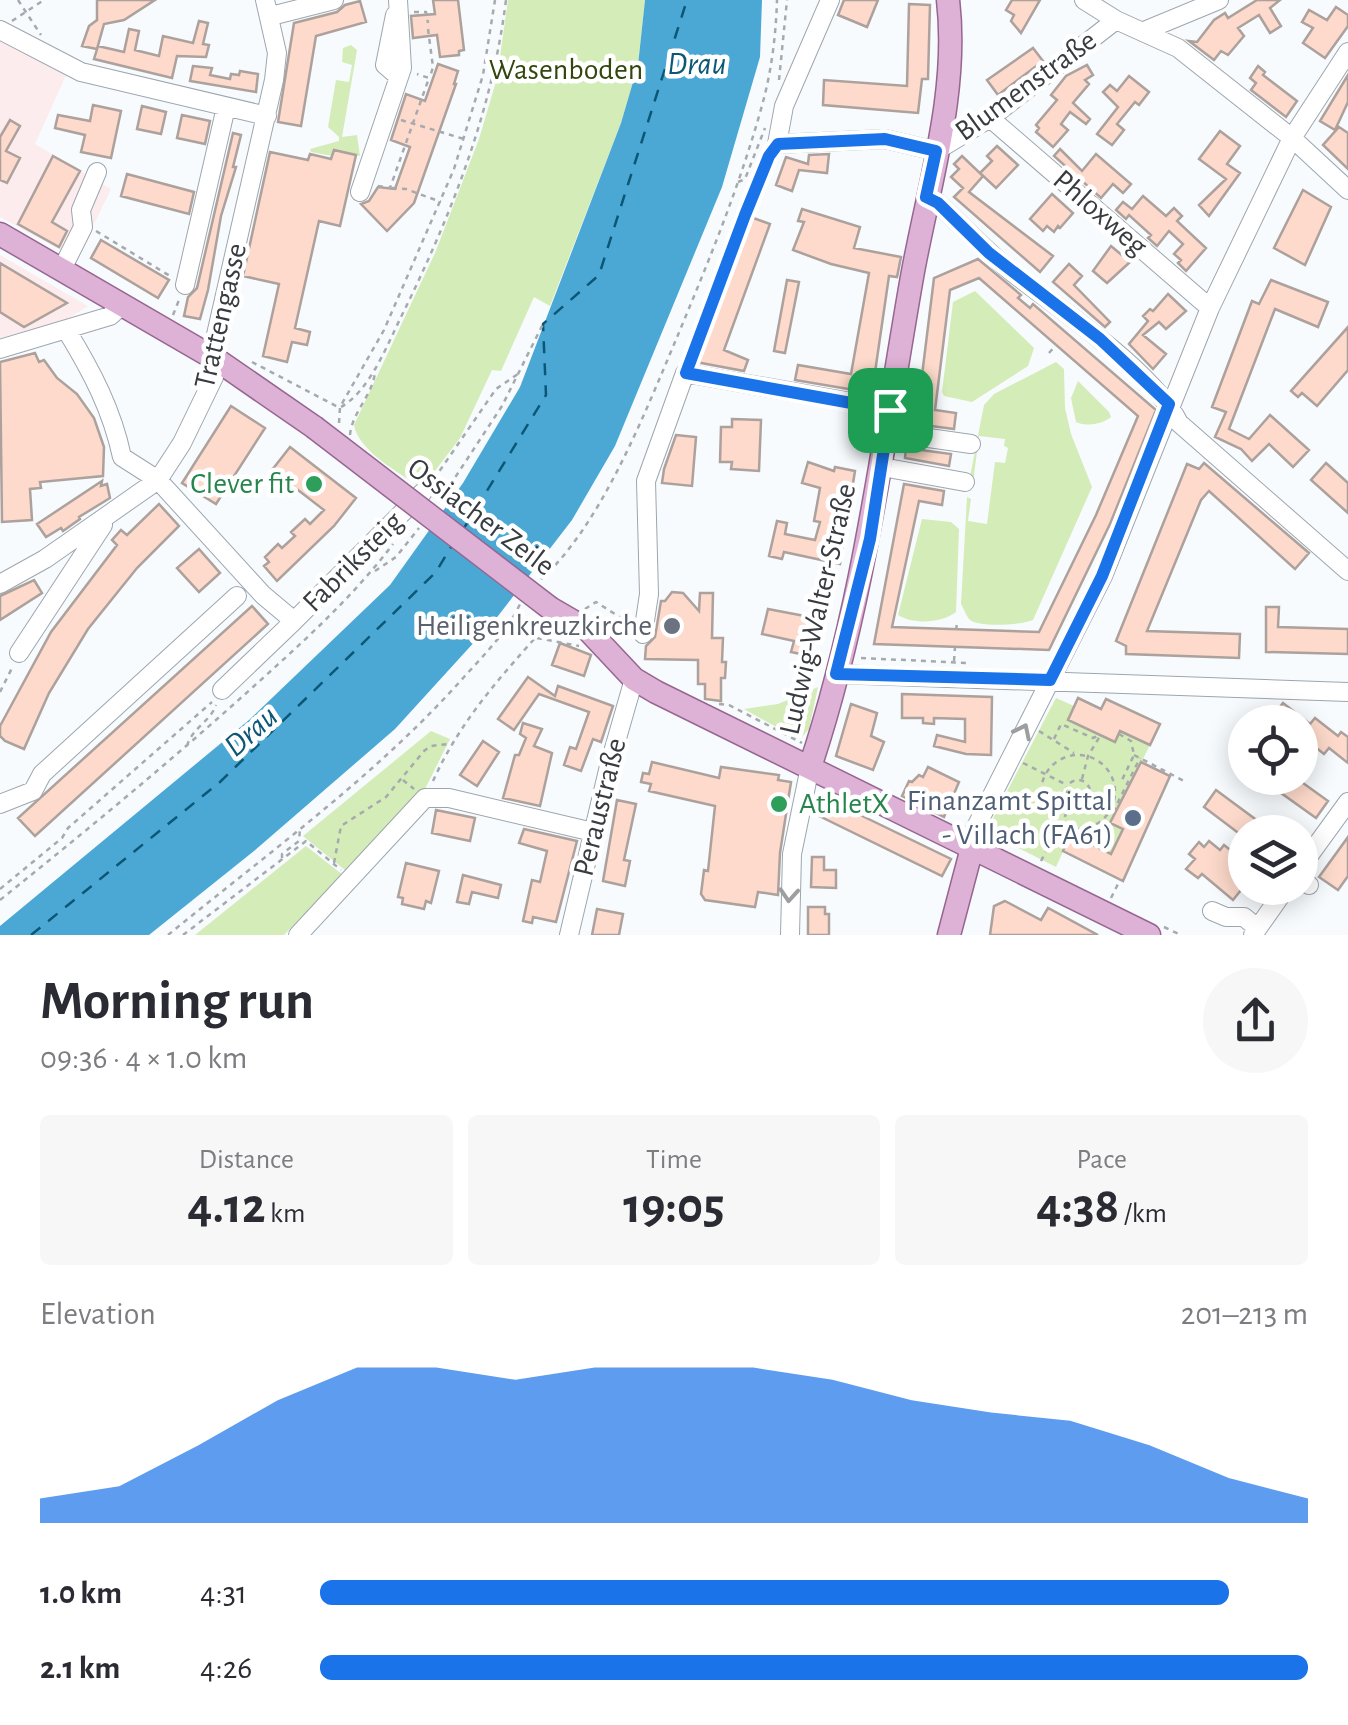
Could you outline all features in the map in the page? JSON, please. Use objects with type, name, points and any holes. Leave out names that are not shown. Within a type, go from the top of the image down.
[{"type":"main road","name":"Ludwig-Walter-Straße","points":[[810,767],[870,539],[950,57],[948,0]]},
{"type":"main road","name":"Ossiacher Zeile","points":[[0,234],[217,360],[314,427],[550,615],[588,630],[634,679],[1149,935]]},
{"type":"main road","points":[[948,935],[972,848]]},
{"type":"street","name":"Trattengasse","points":[[0,584],[158,480],[182,443],[214,377],[215,338],[267,116],[276,52],[271,5],[334,0]]},
{"type":"street","points":[[830,0],[777,108],[778,144],[885,139],[936,151]]},
{"type":"street","points":[[1084,0],[1116,20],[1178,48],[1292,138],[1348,190]]},
{"type":"street","points":[[1144,31],[1219,0]]},
{"type":"street","points":[[362,188],[400,72],[399,4]]},
{"type":"street","points":[[1178,48],[1185,16]]},
{"type":"street","name":"Blumenstraße","points":[[936,151],[990,118],[1116,20]]},
{"type":"street","points":[[4,28],[51,59],[81,72],[267,116]]},
{"type":"street","points":[[972,848],[975,829],[1102,576],[1210,308],[1292,138],[1348,52]]},
{"type":"street","points":[[185,285],[226,107]]},
{"type":"street","name":"Phloxweg","points":[[990,118],[1210,308]]},
{"type":"street","points":[[62,270],[83,226],[82,210],[97,172]]},
{"type":"street","points":[[926,197],[938,203],[1000,262],[1100,339],[1169,404],[1178,423],[1348,571]]},
{"type":"street","points":[[0,349],[110,316],[120,306]]},
{"type":"street","name":"Fabriksteig","points":[[66,331],[96,380],[114,420],[122,458],[158,480],[263,595],[294,621],[430,497]]},
{"type":"street","points":[[643,634],[649,594],[646,480],[686,373],[971,444]]},
{"type":"street","points":[[882,467],[964,482]]},
{"type":"street","points":[[19,653],[108,516]]},
{"type":"street","points":[[0,804],[34,790],[42,774],[237,596]]},
{"type":"street","points":[[222,690],[294,621]]},
{"type":"street","points":[[836,674],[1348,692]]},
{"type":"street","name":"Peraustraße","points":[[569,935],[634,679]]},
{"type":"street","name":"Ludwig-Walter-Straße","points":[[790,935],[792,854],[810,767]]},
{"type":"street","points":[[298,935],[425,798],[448,798],[593,832]]},
{"type":"street","points":[[1318,852],[1348,802]]},
{"type":"street","points":[[1212,912],[1226,918],[1244,917],[1251,929],[1274,905]]},
{"type":"path","points":[[18,0],[48,46],[51,59]]},
{"type":"path","points":[[4,28],[44,0]]},
{"type":"path","points":[[350,436],[343,430],[340,407],[384,330],[464,139],[483,75],[494,0]]},
{"type":"path","points":[[248,360],[331,406],[340,407],[345,406],[375,368],[451,208],[488,98],[502,39],[506,0]]},
{"type":"path","points":[[540,580],[576,538],[632,438],[696,293],[764,98],[777,0]]},
{"type":"path","points":[[736,182],[745,179],[777,108],[787,0]]},
{"type":"path","points":[[390,188],[433,67],[426,12],[399,4]]},
{"type":"path","points":[[400,72],[430,78]]},
{"type":"path","points":[[413,124],[464,139]]},
{"type":"path","points":[[686,373],[745,215],[769,156],[778,144]]},
{"type":"path","points":[[362,188],[406,189],[440,202]]},
{"type":"path","points":[[83,226],[185,285],[172,317]]},
{"type":"path","points":[[430,497],[469,460],[543,324]]},
{"type":"path","points":[[1050,353],[1056,345]]},
{"type":"path","points":[[430,497],[496,389],[518,374]]},
{"type":"path","points":[[0,900],[187,748],[370,574],[396,557],[424,522]]},
{"type":"path","points":[[168,935],[301,828],[442,702],[513,618],[526,593]]},
{"type":"path","points":[[581,614],[596,602],[643,634]]},
{"type":"path","points":[[425,798],[449,744],[479,701],[536,638],[550,615]]},
{"type":"path","points":[[536,638],[580,646],[584,643]]},
{"type":"path","points":[[954,662],[955,647]]},
{"type":"path","points":[[0,692],[19,653]]},
{"type":"path","points":[[855,658],[972,663]]},
{"type":"path","points":[[187,748],[190,736],[214,712],[222,690]]},
{"type":"path","points":[[0,889],[206,709],[222,690]]},
{"type":"path","points":[[1054,739],[1061,724],[1093,738],[1100,735],[1081,780]]},
{"type":"path","points":[[1037,730],[1076,755]]},
{"type":"path","points":[[1119,734],[1131,741],[1134,755],[1121,782]]},
{"type":"path","points":[[333,864],[342,826],[386,797],[430,746],[449,744]]},
{"type":"path","points":[[1113,812],[1113,782],[1100,762],[1076,755],[1054,763],[1046,773],[1041,796],[1044,808],[1060,825],[1085,828],[1113,812],[1140,758]]},
{"type":"path","points":[[1134,755],[1186,782]]},
{"type":"path","points":[[1021,763],[1067,786]]},
{"type":"path","points":[[1073,780],[1081,780],[1090,788],[1088,800],[1072,803],[1067,798],[1067,786],[1073,780]]},
{"type":"path","points":[[1113,782],[1127,785]]},
{"type":"path","points":[[1088,800],[1113,812]]},
{"type":"path","points":[[1040,862],[1072,803]]},
{"type":"path","points":[[282,859],[282,854],[299,841],[301,828]]},
{"type":"path","points":[[184,935],[306,841],[347,874]]},
{"type":"path","points":[[1110,899],[1120,880]]},
{"type":"shaded area","points":[[0,35],[67,73],[35,144],[111,189],[77,259],[0,217]]},
{"type":"shaded area","points":[[0,255],[88,306],[66,320],[0,338]]},
{"type":"green space","name":"Wasenboden","points":[[508,0],[645,0],[638,65],[621,123],[550,306],[534,297],[501,371],[492,370],[460,438],[422,488],[372,453],[354,425],[435,253],[479,139],[497,78]]},
{"type":"green space","points":[[351,45],[357,50],[342,137],[357,135],[360,156],[334,150],[332,156],[311,152],[310,149],[339,141],[328,127],[336,80],[349,82],[352,65],[342,62],[343,48]]},
{"type":"green space","points":[[975,291],[1034,348],[1028,366],[972,402],[944,396],[942,392],[953,302]]},
{"type":"green space","points":[[1056,362],[1064,369],[1065,408],[1071,434],[1092,487],[1033,620],[1000,625],[974,622],[961,604],[967,497],[971,499],[968,521],[987,524],[995,462],[1005,463],[1008,448],[1004,446],[1005,439],[979,436],[973,483],[969,482],[984,405],[994,394]]},
{"type":"green space","points":[[1078,381],[1111,417],[1094,424],[1076,422],[1071,398]]},
{"type":"green space","points":[[922,519],[951,522],[959,529],[956,612],[943,619],[912,620],[898,615]]},
{"type":"green space","points":[[818,687],[809,729],[802,737],[796,738],[744,709],[778,704]]},
{"type":"green space","points":[[1056,698],[1074,706],[1068,720],[1115,742],[1120,731],[1150,745],[1111,822],[1123,829],[1111,854],[1071,834],[1056,867],[997,837],[991,822]]},
{"type":"green space","points":[[431,731],[450,739],[422,795],[351,875],[303,836]]},
{"type":"green space","points":[[306,846],[343,875],[284,935],[195,935]]},
{"type":"water","name":"Drau","points":[[645,0],[762,0],[760,57],[722,187],[615,446],[572,520],[498,616],[395,729],[254,851],[149,935],[0,935],[0,926],[249,720],[390,585],[463,483],[520,387],[621,123],[638,65]]},
{"type":"building","points":[[97,0],[155,0],[124,20],[104,24],[97,49],[82,46],[89,26],[97,20]]},
{"type":"building","points":[[433,0],[458,0],[464,50],[459,55],[440,57],[437,35],[413,38],[411,16],[435,14]]},
{"type":"building","points":[[844,0],[878,0],[867,27],[838,15]]},
{"type":"building","points":[[1012,0],[1040,0],[1021,33],[1011,21],[1014,15],[1006,10]]},
{"type":"building","points":[[1257,0],[1280,0],[1270,8],[1281,26],[1270,33],[1259,15],[1238,28],[1244,36],[1228,55],[1221,51],[1214,60],[1189,41],[1197,42],[1214,20],[1225,13],[1228,18]]},
{"type":"building","points":[[360,1],[366,22],[316,36],[301,126],[278,122],[294,23],[337,12]]},
{"type":"building","points":[[909,4],[930,5],[928,79],[922,79],[918,113],[823,105],[824,80],[907,86]]},
{"type":"building","points":[[1336,7],[1348,15],[1348,26],[1325,58],[1303,43],[1313,28],[1302,22],[1309,10],[1327,20]]},
{"type":"building","points":[[199,21],[208,23],[203,44],[209,45],[206,57],[177,56],[172,78],[94,59],[98,46],[124,52],[129,29],[139,31],[135,50],[159,56],[163,36],[193,43]]},
{"type":"building","points":[[1033,48],[1043,61],[998,95],[987,80]]},
{"type":"building","points":[[438,64],[458,71],[456,84],[414,203],[387,231],[361,204],[369,201],[378,187],[395,189],[410,147],[391,140],[406,94],[425,101]]},
{"type":"building","points":[[1087,65],[1093,75],[1085,80],[1089,84],[1073,103],[1090,119],[1086,124],[1070,112],[1061,124],[1068,130],[1053,147],[1036,132],[1036,125],[1057,100],[1051,95],[1066,76]]},
{"type":"building","points":[[193,66],[212,68],[210,75],[230,79],[231,74],[239,75],[240,71],[258,74],[256,92],[190,81]]},
{"type":"building","points":[[1258,66],[1265,72],[1263,75],[1297,101],[1286,117],[1251,90],[1256,83],[1250,78]]},
{"type":"building","points":[[1348,75],[1348,102],[1335,130],[1320,121]]},
{"type":"building","points":[[1129,76],[1149,92],[1117,124],[1124,130],[1112,145],[1097,134],[1118,107],[1103,92],[1110,85],[1117,91]]},
{"type":"building","points":[[93,105],[121,111],[111,158],[81,152],[85,135],[55,128],[58,115],[90,121]]},
{"type":"building","points":[[142,106],[166,112],[161,134],[137,129]]},
{"type":"building","points":[[182,115],[210,121],[205,144],[177,138]]},
{"type":"building","points":[[10,120],[20,126],[6,151],[20,158],[7,183],[0,180],[0,137]]},
{"type":"building","points":[[1339,127],[1348,133],[1348,169],[1323,145]]},
{"type":"building","points":[[1220,131],[1240,146],[1227,164],[1240,173],[1209,216],[1199,205],[1226,179],[1199,159]]},
{"type":"building","points":[[233,133],[241,135],[236,167],[221,216],[208,290],[200,319],[184,316],[188,297],[197,288]]},
{"type":"building","points":[[997,146],[1018,165],[996,188],[980,173],[992,161],[987,156]]},
{"type":"building","points":[[1060,149],[1082,171],[1096,154],[1131,184],[1123,193],[1113,184],[1101,198],[1054,156]]},
{"type":"building","points":[[334,150],[356,155],[340,226],[319,221],[295,328],[310,332],[307,345],[292,342],[287,362],[263,356],[279,284],[243,276],[270,152],[308,160],[310,154],[331,159]]},
{"type":"building","points":[[829,154],[827,173],[799,170],[792,191],[776,185],[786,157],[808,164],[809,155]]},
{"type":"building","points":[[53,156],[80,171],[52,222],[67,231],[59,247],[18,224]]},
{"type":"building","points":[[962,156],[983,176],[969,192],[1053,256],[1040,272],[954,197],[963,188],[951,177],[959,169],[954,164]]},
{"type":"building","points":[[127,174],[194,192],[189,214],[121,196]]},
{"type":"building","points":[[1303,190],[1331,207],[1305,265],[1274,248]]},
{"type":"building","points":[[1052,194],[1073,213],[1054,232],[1047,226],[1043,231],[1030,219]]},
{"type":"building","points":[[1143,196],[1166,216],[1174,208],[1182,216],[1177,221],[1206,248],[1186,271],[1174,254],[1183,244],[1169,231],[1157,246],[1129,215],[1126,219],[1116,210],[1123,202],[1132,209]]},
{"type":"building","points":[[802,209],[860,227],[854,248],[901,257],[897,277],[889,276],[872,393],[795,380],[798,365],[851,374],[869,273],[793,250],[804,222],[798,221]]},
{"type":"building","points":[[737,212],[770,224],[724,350],[748,360],[744,371],[696,362],[742,240],[729,235]]},
{"type":"building","points":[[101,240],[169,280],[158,298],[91,258]]},
{"type":"building","points":[[1111,246],[1130,262],[1107,283],[1093,271]]},
{"type":"building","points":[[978,259],[1021,295],[1018,298],[1030,308],[1033,304],[1156,410],[1110,524],[1049,650],[874,644],[904,484],[944,491],[942,505],[919,501],[892,627],[1039,632],[1096,515],[1138,416],[979,278],[950,290],[935,410],[956,413],[954,429],[916,424],[934,278]]},
{"type":"building","points":[[0,263],[67,303],[24,327],[0,312]]},
{"type":"building","points":[[1069,264],[1082,276],[1074,285],[1110,322],[1105,327],[1053,282]]},
{"type":"building","points":[[787,280],[799,282],[785,353],[774,351]]},
{"type":"building","points":[[1271,280],[1328,302],[1318,327],[1275,309],[1229,429],[1249,439],[1270,415],[1309,450],[1293,467],[1269,444],[1252,461],[1241,449],[1215,437],[1226,412],[1212,407],[1252,301],[1259,304]]},
{"type":"building","points":[[1168,294],[1186,311],[1166,329],[1159,322],[1143,335],[1166,354],[1153,369],[1129,344],[1148,321],[1143,316]]},
{"type":"building","points":[[1348,327],[1348,370],[1317,406],[1302,393],[1298,397],[1291,391]]},
{"type":"building","points":[[35,353],[39,362],[44,360],[57,378],[77,394],[94,418],[104,447],[103,476],[40,482],[41,488],[30,489],[32,520],[2,522],[0,362]]},
{"type":"building","points":[[231,406],[265,428],[216,504],[182,483]]},
{"type":"building","points":[[732,419],[761,420],[759,471],[731,469],[732,462],[720,462],[721,427],[732,427]]},
{"type":"building","points":[[676,435],[696,437],[692,486],[662,483]]},
{"type":"building","points":[[290,447],[356,498],[334,526],[277,581],[264,566],[269,562],[265,557],[278,544],[282,548],[295,536],[291,532],[305,519],[310,524],[324,510],[272,470]]},
{"type":"building","points":[[906,448],[951,454],[949,466],[905,458]]},
{"type":"building","points":[[808,462],[834,471],[835,467],[855,471],[840,564],[784,552],[782,559],[769,556],[777,521],[787,523],[785,534],[815,540],[820,522],[814,521],[820,488],[802,483]]},
{"type":"building","points":[[1204,463],[1309,553],[1295,569],[1209,491],[1201,500],[1147,631],[1240,634],[1239,658],[1126,654],[1126,646],[1116,641],[1187,464],[1199,469]]},
{"type":"building","points":[[1326,463],[1348,483],[1348,513],[1311,480]]},
{"type":"building","points":[[102,481],[101,486],[107,484],[110,498],[63,531],[61,528],[46,537],[37,524]]},
{"type":"building","points":[[159,504],[179,526],[137,568],[88,629],[49,693],[24,749],[5,741],[0,736],[0,726],[51,632],[117,545],[112,540],[121,530],[127,535]]},
{"type":"building","points":[[199,549],[220,573],[199,592],[177,568]]},
{"type":"building","points":[[34,580],[42,593],[0,620],[0,596]]},
{"type":"building","points":[[672,592],[683,593],[699,611],[700,593],[713,593],[712,638],[723,638],[722,662],[726,662],[721,701],[705,699],[705,684],[698,684],[698,660],[645,659],[646,646],[655,637],[661,601]]},
{"type":"building","points":[[252,606],[268,624],[35,836],[18,818]]},
{"type":"building","points":[[1266,607],[1279,607],[1278,627],[1348,629],[1348,654],[1266,652]]},
{"type":"building","points":[[768,609],[810,617],[809,621],[822,624],[810,656],[791,652],[794,641],[762,634]]},
{"type":"building","points":[[560,643],[591,655],[584,676],[552,665]]},
{"type":"building","points":[[528,677],[555,696],[558,686],[613,706],[601,742],[593,739],[581,771],[564,765],[570,747],[576,749],[589,712],[539,694],[514,730],[498,719]]},
{"type":"building","points":[[902,694],[992,697],[991,755],[934,746],[937,735],[965,742],[965,719],[934,718],[934,724],[923,723],[923,718],[902,718]]},
{"type":"building","points":[[1078,698],[1101,709],[1106,699],[1160,724],[1150,745],[1120,731],[1115,742],[1068,720]]},
{"type":"building","points":[[851,704],[877,713],[871,736],[884,742],[873,770],[836,756]]},
{"type":"building","points":[[1318,720],[1338,736],[1341,732],[1348,737],[1348,763],[1329,748],[1324,754],[1318,749]]},
{"type":"building","points":[[523,723],[542,729],[534,746],[552,753],[540,806],[503,798],[515,755],[519,755],[526,738],[520,734]]},
{"type":"building","points":[[483,741],[499,752],[477,786],[460,775]]},
{"type":"building","points":[[652,762],[719,778],[721,767],[779,775],[778,780],[791,782],[778,895],[758,892],[755,907],[705,900],[701,894],[704,870],[708,871],[715,806],[649,791],[651,784],[641,782],[643,773],[649,774]]},
{"type":"building","name":"Finanzamt Spittal - Villach (FA61)","points":[[1141,762],[1170,776],[1123,881],[1063,851],[1071,834],[1111,854],[1123,829],[1110,823]]},
{"type":"building","points":[[928,767],[959,782],[944,817],[902,796],[909,781],[919,775],[923,777]]},
{"type":"building","points":[[1216,790],[1250,815],[1228,815],[1228,825],[1204,807]]},
{"type":"building","points":[[1318,794],[1328,801],[1318,815],[1312,815],[1284,795]]},
{"type":"building","points":[[821,796],[951,859],[942,876],[813,813]]},
{"type":"building","points":[[617,800],[636,804],[624,860],[630,861],[625,886],[603,881]]},
{"type":"building","points":[[436,810],[475,818],[470,841],[432,833]]},
{"type":"building","points":[[524,829],[577,841],[556,922],[533,917],[532,923],[523,921],[532,880],[540,882],[547,851],[519,843]]},
{"type":"building","points":[[1348,837],[1348,876],[1338,890],[1319,877]]},
{"type":"building","points":[[1209,841],[1220,850],[1224,845],[1228,848],[1228,896],[1202,874],[1198,878],[1186,869],[1195,859],[1189,854],[1199,842],[1204,847]]},
{"type":"building","points":[[812,857],[824,857],[824,870],[836,870],[836,888],[811,887]]},
{"type":"building","points":[[406,863],[439,871],[431,903],[426,901],[424,909],[402,904],[403,898],[398,897]]},
{"type":"building","points":[[463,875],[501,885],[498,898],[472,892],[469,904],[457,902]]},
{"type":"building","points":[[1005,901],[1041,920],[1048,908],[1098,935],[990,935],[994,906]]},
{"type":"building","points":[[808,907],[825,907],[829,935],[808,935]]},
{"type":"building","points":[[597,909],[623,914],[619,935],[592,935]]},
{"type":"ferry route","points":[[464,528],[546,395],[543,324],[599,275],[687,0]]},
{"type":"ferry route","points":[[31,935],[220,782],[436,572],[451,547]]},
{"type":"place","name":"Clever fit","points":[[314,484]]},
{"type":"place","name":"Heiligenkreuzkirche","points":[[672,626]]},
{"type":"place","name":"AthletX","points":[[779,804]]},
{"type":"place","name":"Finanzamt Spittal - Villach (FA61)","points":[[1133,818]]},
{"type":"route","points":[[885,139],[936,151],[926,197],[938,203],[989,253],[1100,339],[1169,404],[1102,576],[1050,680],[836,674],[870,539],[890,410],[686,373],[745,215],[769,156],[778,144],[885,139]]}]
